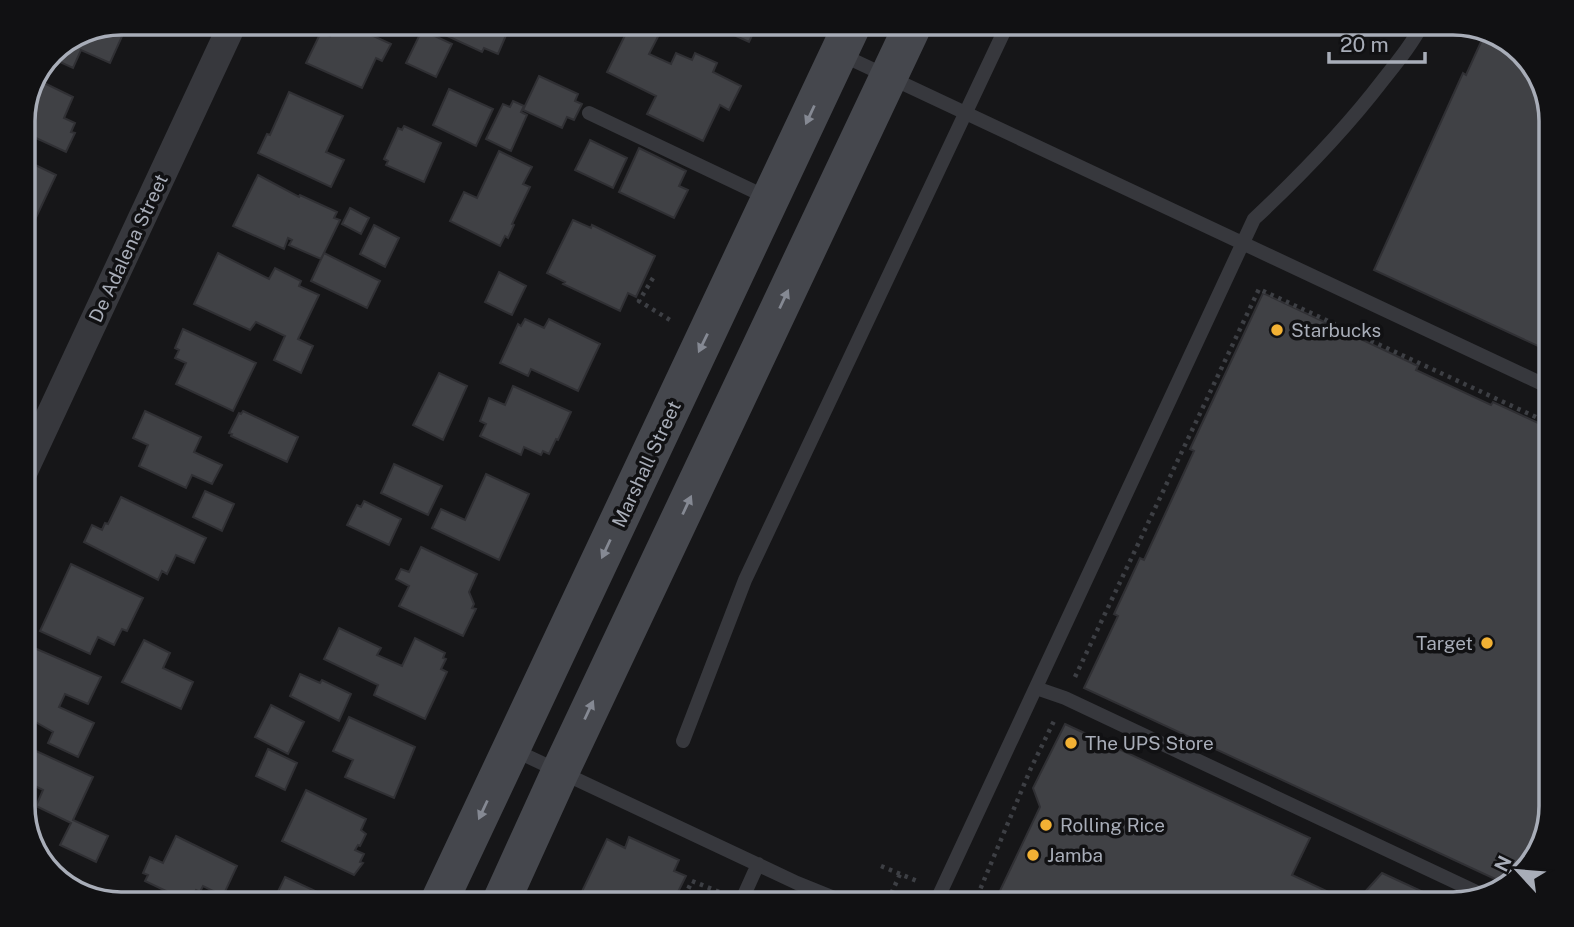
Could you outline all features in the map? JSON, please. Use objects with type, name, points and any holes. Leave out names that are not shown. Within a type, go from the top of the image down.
[{"type":"street","name":"De Adalena Street","points":[[35,447],[227,35]]},
{"type":"street","points":[[505,892],[908,35]]},
{"type":"street","name":"Marshall Street","points":[[444,892],[846,38]]},
{"type":"lane","points":[[683,741],[745,580],[1002,35]]},
{"type":"lane","points":[[941,892],[1254,219],[1320,155],[1367,101],[1417,35]]},
{"type":"lane","points":[[846,38],[889,77],[1539,382]]},
{"type":"lane","points":[[589,113],[770,200]]},
{"type":"lane","points":[[1036,688],[1065,698],[1472,890]]},
{"type":"lane","points":[[511,748],[820,892]]},
{"type":"lane","points":[[745,892],[758,864]]},
{"type":"path","points":[[653,278],[639,301],[670,320]]},
{"type":"path","points":[[979,892],[1031,768],[1259,289],[1539,418]]},
{"type":"path","points":[[881,866],[917,881]]},
{"type":"path","points":[[892,892],[900,874]]},
{"type":"path","points":[[686,892],[692,880],[719,892]]},
{"type":"building","points":[[123,35],[110,63],[81,50],[73,68],[59,62],[78,46],[93,40]]},
{"type":"building","points":[[320,35],[371,35],[391,44],[382,61],[376,58],[362,88],[306,63]]},
{"type":"building","points":[[420,35],[433,35],[452,44],[436,77],[406,63]]},
{"type":"building","points":[[445,35],[506,35],[498,54],[484,48],[482,52]]},
{"type":"building","points":[[625,35],[659,35],[649,54],[671,64],[676,53],[692,60],[695,53],[717,63],[713,72],[741,86],[729,110],[720,105],[703,141],[647,114],[656,96],[607,72]]},
{"type":"building","points":[[734,35],[752,35],[749,42]]},
{"type":"building","points":[[1482,40],[1496,46],[1514,60],[1528,78],[1537,104],[1539,346],[1374,270],[1463,73],[1466,75]]},
{"type":"building","points":[[539,76],[578,94],[575,101],[582,104],[574,120],[567,117],[562,128],[523,110]]},
{"type":"building","points":[[44,83],[73,97],[64,118],[75,123],[71,132],[75,133],[66,152],[35,138],[35,115]]},
{"type":"building","points":[[449,89],[493,109],[476,146],[433,125]]},
{"type":"building","points":[[289,92],[343,116],[326,152],[344,160],[331,187],[258,153],[267,134],[270,135]]},
{"type":"building","points":[[513,101],[524,106],[521,112],[527,115],[511,151],[486,139],[503,104],[510,107]]},
{"type":"building","points":[[404,126],[441,143],[424,182],[386,165],[388,161],[384,159],[398,128],[402,130]]},
{"type":"building","points":[[590,140],[627,158],[613,188],[575,170]]},
{"type":"building","points":[[639,148],[686,171],[679,186],[688,190],[674,218],[619,192]]},
{"type":"building","points":[[499,151],[532,167],[523,184],[530,187],[508,238],[505,236],[500,246],[450,221],[464,192],[477,198]]},
{"type":"building","points":[[35,165],[56,175],[35,220]]},
{"type":"building","points":[[258,175],[299,197],[300,195],[337,212],[334,218],[340,220],[321,259],[289,245],[292,240],[288,238],[284,249],[233,226]]},
{"type":"building","points":[[350,208],[369,218],[361,234],[342,224]]},
{"type":"building","points":[[573,220],[591,228],[592,225],[655,256],[636,297],[628,293],[620,311],[563,284],[565,282],[547,273]]},
{"type":"building","points":[[374,225],[399,238],[385,267],[360,254]]},
{"type":"building","points":[[218,253],[269,279],[275,268],[301,281],[299,286],[319,295],[298,339],[313,346],[301,373],[274,360],[285,336],[256,322],[250,330],[194,304]]},
{"type":"building","points":[[324,253],[380,281],[367,308],[311,281]]},
{"type":"building","points":[[499,272],[526,286],[512,315],[485,302]]},
{"type":"building","points":[[1263,293],[1418,366],[1416,370],[1491,405],[1493,402],[1539,423],[1538,817],[1528,849],[1514,867],[1497,880],[1084,688],[1118,616],[1114,614],[1140,558],[1144,560],[1194,451],[1190,449]]},
{"type":"building","points":[[525,319],[544,328],[549,319],[600,344],[578,391],[531,369],[528,376],[500,363],[518,324],[521,326]]},
{"type":"building","points":[[183,329],[256,363],[233,411],[176,384],[186,363],[175,358],[179,350],[175,348]]},
{"type":"building","points":[[439,373],[467,386],[443,440],[413,425]]},
{"type":"building","points":[[513,386],[571,412],[549,454],[543,451],[541,455],[524,447],[521,455],[480,436],[486,424],[480,421],[489,398],[505,405]]},
{"type":"building","points":[[145,411],[201,437],[194,452],[222,465],[212,484],[192,475],[186,488],[139,466],[148,445],[133,438]]},
{"type":"building","points":[[243,411],[298,437],[287,462],[231,436],[229,433],[239,413]]},
{"type":"building","points":[[394,464],[442,486],[428,515],[381,493]]},
{"type":"building","points":[[486,474],[529,494],[499,560],[432,528],[441,509],[465,520]]},
{"type":"building","points":[[205,491],[234,504],[222,531],[193,517]]},
{"type":"building","points":[[121,497],[206,538],[194,563],[176,555],[167,574],[162,571],[158,580],[84,542],[92,525],[102,530],[105,523],[108,524]]},
{"type":"building","points":[[364,501],[401,519],[389,545],[347,525],[357,505],[361,507]]},
{"type":"building","points":[[421,547],[477,574],[469,592],[474,604],[472,608],[476,609],[463,636],[399,606],[409,586],[396,579],[401,569],[409,572]]},
{"type":"building","points":[[71,564],[143,598],[127,631],[122,629],[114,645],[98,637],[90,654],[40,631]]},
{"type":"building","points":[[339,628],[381,648],[377,655],[402,666],[415,638],[445,653],[443,658],[446,659],[441,669],[447,672],[425,719],[374,695],[378,685],[324,659]]},
{"type":"building","points":[[144,640],[170,653],[163,668],[193,682],[181,709],[122,682]]},
{"type":"building","points":[[35,648],[101,677],[88,704],[65,694],[59,707],[94,723],[78,757],[48,743],[53,732],[35,722]]},
{"type":"building","points":[[300,674],[320,683],[322,680],[351,694],[339,721],[290,696]]},
{"type":"building","points":[[271,705],[304,722],[288,754],[255,737]]},
{"type":"building","points":[[349,717],[415,747],[394,798],[345,777],[353,760],[333,751]]},
{"type":"building","points":[[1065,724],[1310,838],[1292,875],[1328,892],[999,892],[1040,807],[1033,788]]},
{"type":"building","points":[[268,749],[297,763],[285,790],[256,776]]},
{"type":"building","points":[[35,750],[93,777],[73,820],[108,836],[96,862],[60,845],[71,823],[36,806],[43,790],[35,786]]},
{"type":"building","points":[[306,790],[366,819],[361,830],[366,834],[355,850],[364,854],[360,862],[363,863],[354,875],[282,841]]},
{"type":"building","points":[[176,836],[237,866],[225,892],[215,892],[203,886],[200,892],[166,892],[145,881],[148,875],[143,873],[150,857],[163,863]]},
{"type":"building","points":[[629,837],[679,860],[674,871],[686,876],[678,892],[582,892],[607,839],[625,848]]},
{"type":"building","points":[[1382,873],[1423,892],[1365,892]]},
{"type":"building","points":[[285,877],[317,892],[278,892]]},
{"type":"place","name":"Starbucks","points":[[1277,330]]},
{"type":"place","name":"Target","points":[[1487,643]]},
{"type":"place","name":"The UPS Store","points":[[1071,743]]},
{"type":"place","name":"Rolling Rice","points":[[1046,825]]},
{"type":"place","name":"Jamba","points":[[1033,855]]}]
